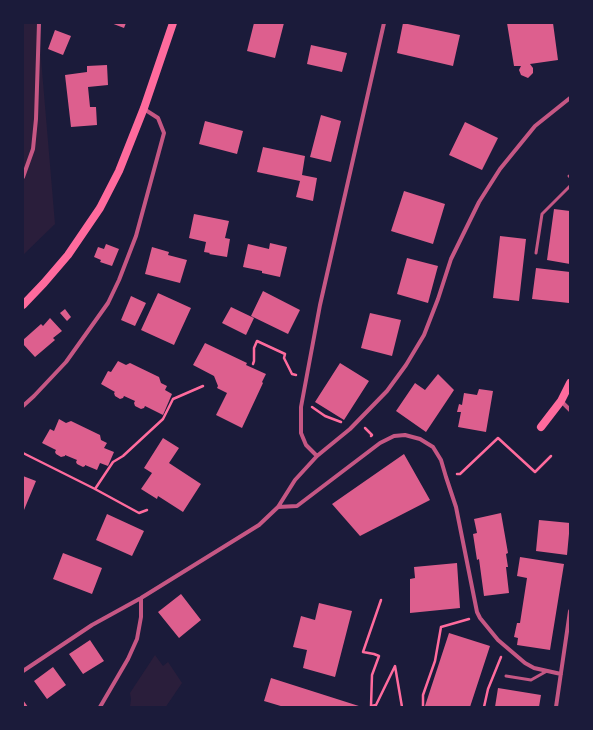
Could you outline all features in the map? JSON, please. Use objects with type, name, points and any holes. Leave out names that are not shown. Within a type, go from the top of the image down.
[{"type":"main road","points":[[23,305],[68,255],[100,208],[120,171],[144,108],[173,23]]},
{"type":"main road","points":[[541,427],[560,401],[570,383]]},
{"type":"street","points":[[23,177],[33,149],[36,119],[39,23]]},
{"type":"street","points":[[317,456],[306,445],[301,433],[301,407],[320,306],[384,23]]},
{"type":"street","points":[[23,671],[92,625],[141,598],[259,525],[278,507],[294,480],[317,456],[350,428],[387,391],[406,365],[424,335],[451,259],[479,202],[500,169],[535,126],[570,98]]},
{"type":"street","points":[[23,406],[66,362],[108,303],[119,280],[136,236],[164,133],[158,118],[144,108]]},
{"type":"street","points":[[560,401],[570,410]]},
{"type":"street","points":[[278,507],[297,506],[380,443],[394,436],[405,435],[420,439],[433,447],[441,460],[456,507],[477,612],[480,618],[498,640],[525,663],[534,668],[560,674]]},
{"type":"street","points":[[100,707],[128,659],[137,639],[141,617],[141,598]]},
{"type":"street","points":[[556,707],[570,611]]},
{"type":"lane","points":[[536,254],[542,214],[570,186]]},
{"type":"lane","points":[[506,676],[531,680],[547,671]]},
{"type":"path","points":[[253,364],[254,348],[257,341],[284,354],[284,358],[292,374],[306,378]]},
{"type":"path","points":[[95,489],[114,462],[123,456],[163,419],[173,399],[203,386]]},
{"type":"path","points":[[301,407],[311,407],[325,416],[342,422]]},
{"type":"path","points":[[358,420],[372,435],[362,442],[368,452]]},
{"type":"path","points":[[446,477],[460,474],[498,438],[535,472],[551,456]]},
{"type":"path","points":[[23,453],[139,513],[148,510]]},
{"type":"path","points":[[381,600],[363,652],[379,656],[372,675],[371,706],[376,705],[395,666],[402,707]]},
{"type":"path","points":[[423,707],[424,695],[435,661],[441,627],[480,618]]},
{"type":"shaded area","points":[[23,23],[38,23],[55,224],[23,255]]},
{"type":"shaded area","points":[[155,655],[163,666],[168,662],[182,683],[166,707],[130,707],[130,693]]},
{"type":"building","points":[[111,23],[126,23],[124,28]]},
{"type":"building","points":[[254,23],[284,23],[275,58],[247,51]]},
{"type":"building","points":[[403,23],[460,35],[453,66],[397,53]]},
{"type":"building","points":[[507,23],[553,23],[558,60],[530,64],[533,68],[533,73],[528,78],[521,75],[519,70],[521,66],[514,66]]},
{"type":"building","points":[[55,30],[71,36],[63,55],[48,49]]},
{"type":"building","points":[[311,45],[347,53],[342,72],[307,64]]},
{"type":"building","points":[[107,65],[108,85],[88,87],[90,107],[96,107],[97,125],[71,127],[65,75],[87,72],[87,66]]},
{"type":"building","points":[[321,115],[341,121],[331,162],[310,157]]},
{"type":"building","points":[[205,121],[243,131],[237,154],[199,144]]},
{"type":"building","points":[[465,122],[498,138],[482,170],[449,155]]},
{"type":"building","points":[[263,147],[305,156],[302,175],[317,178],[313,201],[296,197],[300,181],[257,172]]},
{"type":"building","points":[[404,191],[445,204],[433,244],[391,231]]},
{"type":"building","points":[[554,209],[570,211],[570,264],[547,260]]},
{"type":"building","points":[[194,214],[229,221],[225,238],[230,239],[227,257],[204,252],[206,242],[189,238]]},
{"type":"building","points":[[500,236],[526,239],[519,301],[493,298]]},
{"type":"building","points":[[270,243],[287,247],[280,277],[243,267],[248,244],[269,249]]},
{"type":"building","points":[[106,244],[119,249],[112,266],[100,262],[101,260],[94,257],[98,247],[104,249]]},
{"type":"building","points":[[152,247],[169,252],[168,255],[187,260],[180,283],[145,274]]},
{"type":"building","points":[[407,258],[438,266],[428,303],[397,294]]},
{"type":"building","points":[[536,268],[570,272],[569,303],[532,299]]},
{"type":"building","points":[[263,291],[300,310],[288,334],[251,316]]},
{"type":"building","points":[[158,293],[191,308],[174,345],[141,330]]},
{"type":"building","points":[[131,296],[146,303],[135,326],[121,320]]},
{"type":"building","points":[[231,307],[254,318],[246,335],[222,323]]},
{"type":"building","points":[[65,309],[71,317],[67,321],[60,313]]},
{"type":"building","points":[[370,313],[401,320],[392,356],[361,348]]},
{"type":"building","points":[[50,318],[62,331],[53,338],[55,340],[35,357],[23,344],[23,340],[41,324],[43,326]]},
{"type":"building","points":[[205,343],[266,374],[242,428],[216,415],[227,393],[217,388],[218,386],[214,376],[193,365]]},
{"type":"building","points":[[118,361],[126,365],[130,363],[159,377],[161,383],[167,386],[165,390],[172,394],[163,415],[145,406],[141,409],[135,406],[135,401],[124,396],[120,399],[115,396],[115,392],[101,384],[108,371],[111,372]]},
{"type":"building","points":[[340,363],[369,381],[344,420],[315,402]]},
{"type":"building","points":[[438,374],[454,390],[426,432],[396,411],[415,383],[425,390]]},
{"type":"building","points":[[479,389],[493,391],[486,432],[458,427],[461,412],[457,412],[459,404],[462,405],[464,393],[477,395]]},
{"type":"building","points":[[59,419],[66,423],[71,421],[100,435],[101,440],[107,443],[104,448],[114,452],[108,466],[100,463],[97,470],[85,465],[83,467],[77,464],[77,460],[65,455],[61,457],[56,454],[56,450],[42,443],[50,429],[54,431]]},
{"type":"building","points":[[163,438],[179,448],[169,463],[201,484],[183,512],[158,496],[157,499],[141,489],[152,473],[144,468]]},
{"type":"building","points":[[404,454],[430,500],[360,536],[332,504]]},
{"type":"building","points":[[23,476],[36,481],[24,510],[23,509]]},
{"type":"building","points":[[501,513],[508,553],[506,554],[508,567],[506,567],[509,593],[484,596],[479,559],[477,560],[473,534],[477,533],[474,519]]},
{"type":"building","points":[[107,514],[144,531],[132,556],[96,540]]},
{"type":"building","points":[[539,520],[570,523],[567,555],[536,551]]},
{"type":"building","points":[[63,553],[102,568],[92,594],[53,579]]},
{"type":"building","points":[[520,557],[564,564],[550,650],[517,645],[518,638],[514,637],[517,623],[520,623],[527,578],[517,576]]},
{"type":"building","points":[[457,563],[460,608],[410,613],[410,579],[415,578],[414,567]]},
{"type":"building","points":[[181,594],[201,620],[179,638],[158,612]]},
{"type":"building","points":[[319,603],[352,611],[335,677],[303,668],[307,650],[293,647],[301,616],[315,620]]},
{"type":"building","points":[[449,633],[490,646],[470,707],[428,707],[425,706]]},
{"type":"building","points":[[90,640],[104,661],[83,674],[69,654]]},
{"type":"building","points":[[53,667],[66,685],[47,699],[34,681]]},
{"type":"building","points":[[271,678],[362,707],[284,707],[264,701]]},
{"type":"building","points":[[498,688],[541,695],[539,707],[495,707]]},
{"type":"building","points":[[23,700],[28,707],[23,707]]}]
